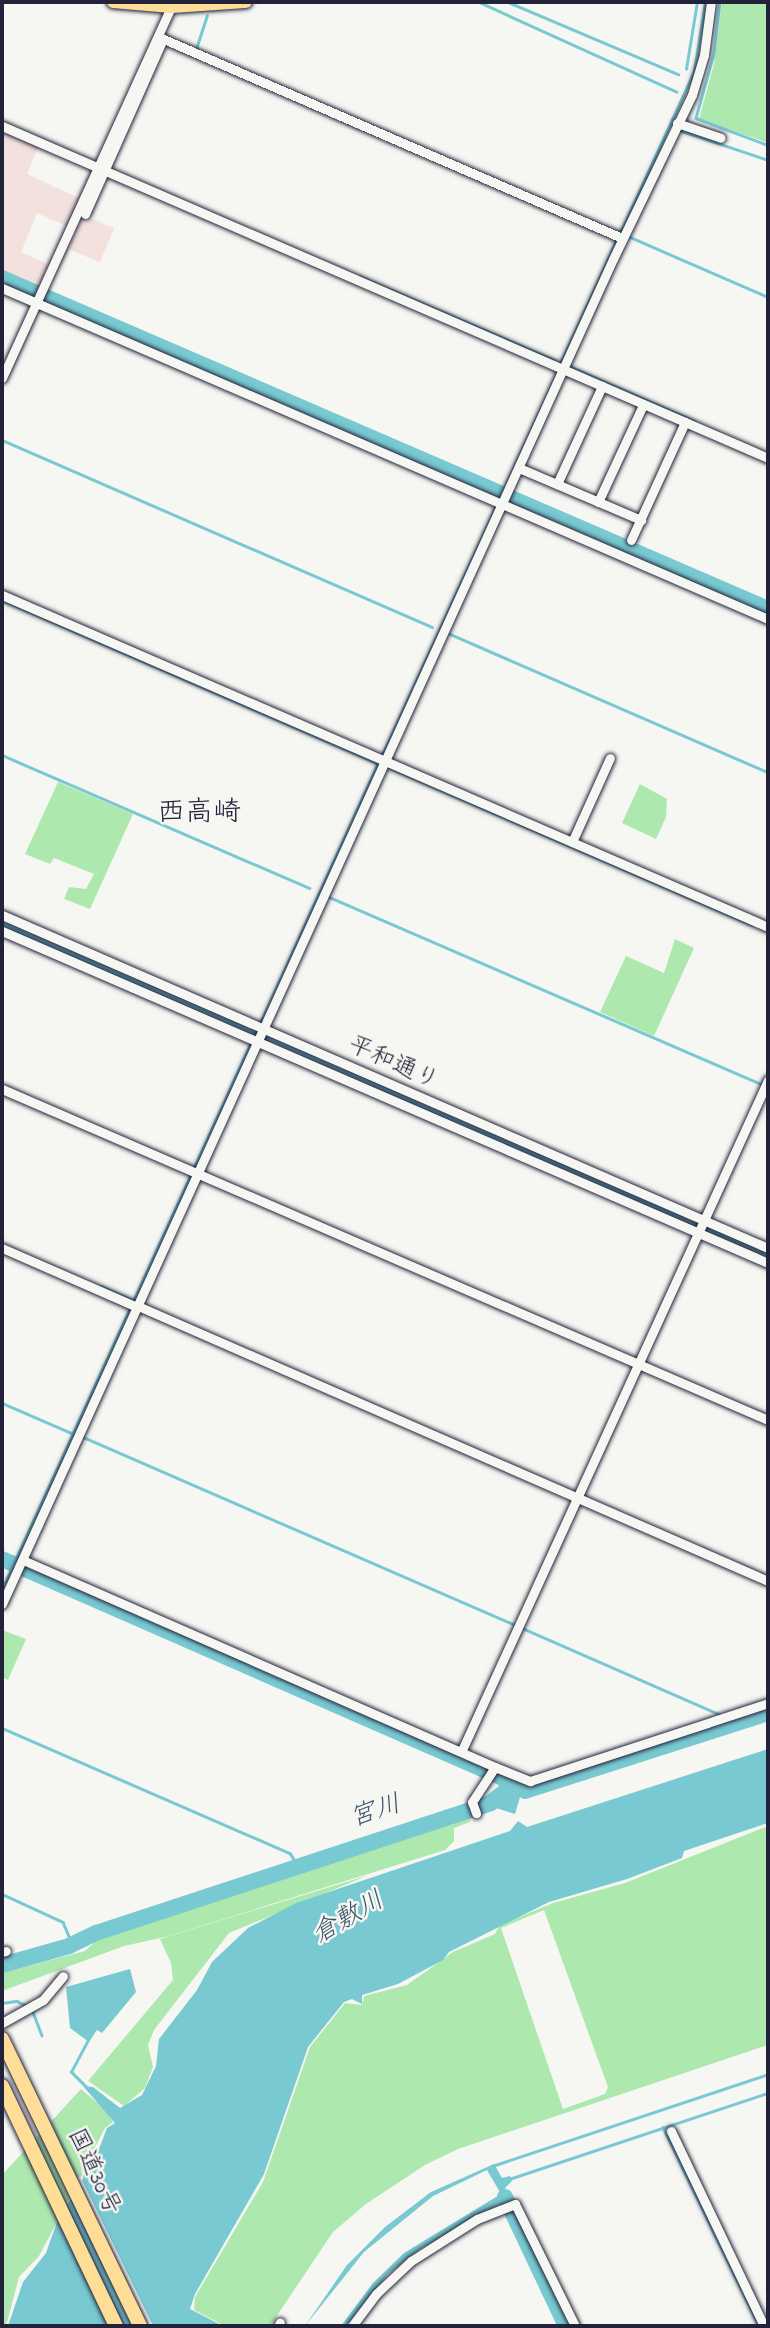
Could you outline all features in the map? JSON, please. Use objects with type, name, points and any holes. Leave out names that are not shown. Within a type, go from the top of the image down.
[{"type":"highway","name":"国道30号","points":[[2,2039],[141,2326]]},
{"type":"highway","name":"国道30号","points":[[2,2087],[5,2104],[29,2142],[116,2326]]},
{"type":"main road","points":[[113,2],[171,7],[246,2]]},
{"type":"street","points":[[3,1596],[20,1564],[194,1172],[382,760],[519,468],[560,368],[619,237],[677,123],[701,69],[710,2]]},
{"type":"street","points":[[2,378],[102,170],[161,38],[171,7]]},
{"type":"street","points":[[161,38],[619,237]]},
{"type":"street","points":[[677,123],[721,138]]},
{"type":"street","points":[[2,126],[768,458]]},
{"type":"street","points":[[85,214],[88,200]]},
{"type":"street","points":[[2,288],[39,297],[768,619]]},
{"type":"street","points":[[557,484],[602,386]]},
{"type":"street","points":[[598,502],[643,405]]},
{"type":"street","points":[[631,540],[685,422]]},
{"type":"street","points":[[519,468],[641,520]]},
{"type":"street","points":[[2,595],[768,927]]},
{"type":"street","points":[[572,842],[610,758]]},
{"type":"street","name":"平和通り","points":[[2,915],[261,1028],[701,1227],[768,1248]]},
{"type":"street","points":[[2,931],[254,1042],[701,1227],[768,1263]]},
{"type":"street","points":[[462,1750],[767,1084]]},
{"type":"street","points":[[2,1088],[640,1362],[768,1420]]},
{"type":"street","points":[[2,1248],[579,1496],[768,1581]]},
{"type":"street","points":[[20,1564],[462,1750],[493,1771],[530,1781],[768,1703]]},
{"type":"street","points":[[475,1809],[493,1771]]},
{"type":"street","points":[[2,2023],[43,2000],[63,1976]]},
{"type":"street","points":[[671,2131],[764,2326]]},
{"type":"street","points":[[352,2326],[376,2294],[411,2261],[466,2225],[510,2206],[520,2213],[575,2326]]},
{"type":"shaded area","points":[[2,129],[39,146],[27,174],[81,199],[69,227],[37,213],[21,252],[50,265],[39,289],[2,273]]},
{"type":"shaded area","points":[[83,215],[114,228],[100,262],[69,249]]},
{"type":"green space","points":[[722,2],[768,2],[768,143],[699,119],[714,64]]},
{"type":"green space","points":[[58,782],[133,814],[90,909],[64,899],[69,887],[86,889],[94,874],[54,858],[50,864],[25,854]]},
{"type":"green space","points":[[640,784],[667,799],[666,817],[656,839],[622,823]]},
{"type":"green space","points":[[675,939],[694,948],[654,1036],[600,1012],[626,956],[664,973]]},
{"type":"green space","points":[[2,1630],[26,1639],[8,1680],[2,1677]]},
{"type":"green space","points":[[471,1815],[470,1822],[454,1828],[454,1841],[445,1850],[169,1936],[124,1946],[2,1991],[2,1973],[85,1951],[100,1937]]},
{"type":"green space","points":[[768,1826],[768,2045],[458,2149],[425,2165],[366,2204],[333,2232],[270,2326],[225,2326],[194,2310],[195,2297],[263,2182],[310,2047],[345,2003],[362,2005],[364,1996],[407,1985],[453,1952],[495,1934],[500,1925],[553,1903],[625,1883]],"holes":[[[544,1910],[608,2087],[605,2094],[563,2109],[501,1928]]]},
{"type":"green space","points":[[369,1875],[229,1933],[154,2030],[148,2045],[153,2067],[145,2088],[124,2106],[88,2081],[173,1980],[171,1963],[160,1939]]},
{"type":"green space","points":[[81,2089],[108,2112],[113,2122],[105,2128],[88,2161],[83,2161],[82,2175],[39,2256],[19,2277],[6,2326],[2,2326],[2,2175]]},
{"type":"water","name":"倉敷川","points":[[768,1749],[768,1823],[684,1851],[682,1858],[627,1879],[549,1902],[449,1952],[443,1960],[398,1984],[362,1995],[362,2004],[352,1999],[344,2002],[308,2047],[264,2174],[195,2294],[190,2309],[223,2326],[8,2326],[23,2282],[46,2253],[58,2219],[83,2179],[84,2168],[94,2162],[107,2128],[115,2123],[83,2086],[93,2087],[120,2108],[142,2095],[156,2066],[159,2039],[197,1990],[212,1962],[248,1928],[296,1903],[510,1831],[518,1821],[527,1827]]},
{"type":"water","points":[[497,1770],[544,1780],[547,1790],[520,1797],[515,1814],[490,1806],[478,1811],[481,1800],[499,1786],[493,1777]]},
{"type":"water","points":[[130,1969],[136,1992],[102,2033],[97,2030],[89,2042],[70,2028],[66,1987]]},
{"type":"water","points":[[494,2164],[502,2178],[510,2176],[512,2181],[505,2188],[509,2199],[420,2249],[388,2274],[346,2326],[341,2326],[373,2283],[404,2253],[501,2194],[487,2170],[433,2196],[364,2252],[305,2326],[347,2265],[385,2227],[431,2192]]},
{"type":"pier","points":[[80,2176],[153,2325],[133,2326],[64,2184]]},
{"type":"waterway","points":[[479,2],[677,92]]},
{"type":"waterway","points":[[508,2],[678,74]]},
{"type":"waterway","points":[[686,69],[697,2]]},
{"type":"waterway","points":[[620,233],[694,71],[705,2]]},
{"type":"waterway","points":[[720,2],[714,54],[696,118],[768,145]]},
{"type":"waterway","points":[[196,49],[207,16]]},
{"type":"waterway","points":[[679,130],[768,160]]},
{"type":"waterway","points":[[630,237],[768,297]]},
{"type":"waterway","points":[[560,364],[617,239]]},
{"type":"waterway","points":[[359,276],[555,360]]},
{"type":"waterway","points":[[2,278],[768,609]]},
{"type":"waterway","points":[[571,367],[695,421]]},
{"type":"waterway","points":[[382,755],[558,370]]},
{"type":"waterway","points":[[2,440],[432,627]]},
{"type":"waterway","points":[[2,600],[377,763]]},
{"type":"waterway","points":[[450,634],[768,772]]},
{"type":"waterway","points":[[2,755],[309,888]]},
{"type":"waterway","points":[[260,1023],[379,761]]},
{"type":"waterway","points":[[392,769],[752,925]]},
{"type":"waterway","points":[[329,897],[762,1084]]},
{"type":"waterway","points":[[2,924],[768,1256]]},
{"type":"waterway","points":[[2,1589],[257,1029]]},
{"type":"waterway","points":[[101,1286],[133,1300]]},
{"type":"waterway","points":[[2,1403],[74,1434]]},
{"type":"waterway","points":[[83,1437],[516,1625]]},
{"type":"waterway","points":[[2,1559],[505,1779]]},
{"type":"waterway","points":[[522,1628],[721,1715]]},
{"type":"waterway","name":"宮川","points":[[525,1791],[768,1713]]},
{"type":"waterway","points":[[2,1728],[290,1853],[298,1866]]},
{"type":"waterway","name":"宮川","points":[[2,1965],[69,1946],[96,1933],[491,1803]]},
{"type":"waterway","points":[[2,1894],[63,1922],[73,1945]]},
{"type":"waterway","points":[[2,2003],[17,2001],[27,2006]]},
{"type":"waterway","points":[[33,2012],[42,2035]]},
{"type":"waterway","points":[[86,2087],[71,2072],[89,2038]]},
{"type":"waterway","points":[[492,2166],[768,2074]]},
{"type":"waterway","points":[[509,2179],[768,2093]]},
{"type":"waterway","points":[[663,2127],[759,2326]]},
{"type":"waterway","points":[[505,2197],[566,2326]]},
{"type":"district","name":"西高崎","points":[[199,814]]}]
